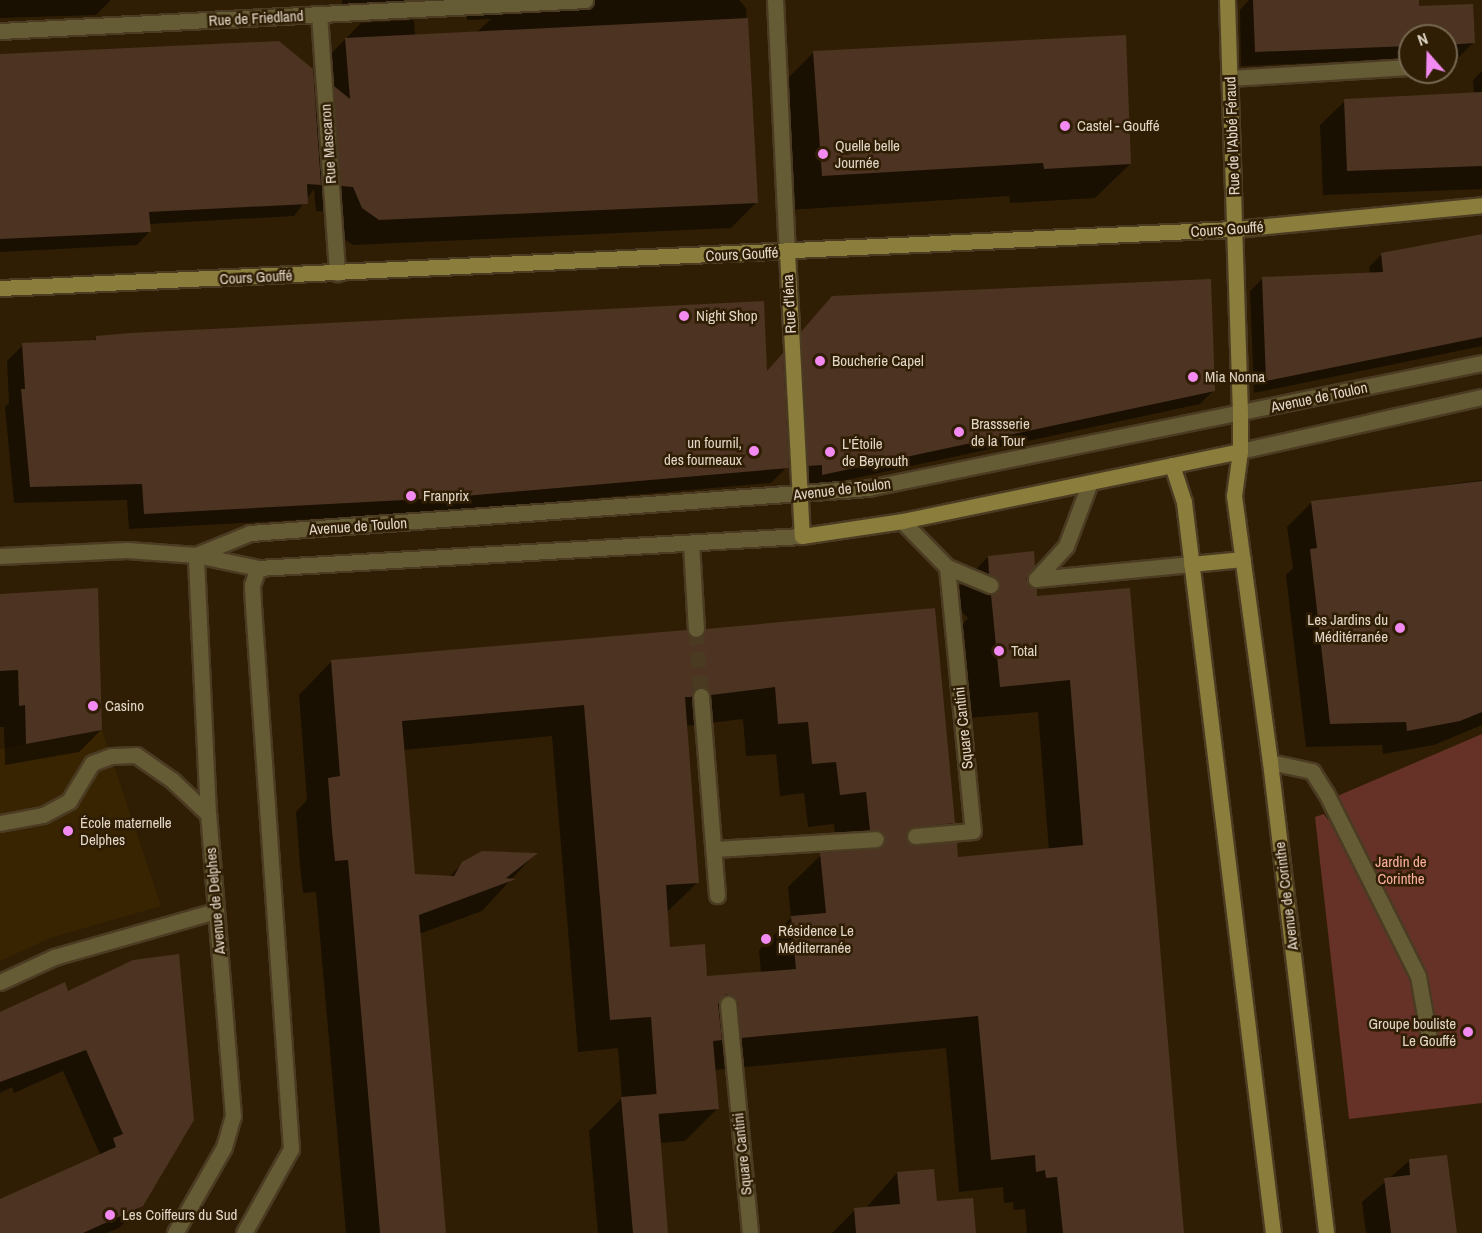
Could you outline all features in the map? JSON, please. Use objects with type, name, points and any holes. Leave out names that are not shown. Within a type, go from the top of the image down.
[{"type":"main road","name":"Rue de l'Abbé Féraud","points":[[1227,0],[1236,229],[1240,451]]},
{"type":"main road","name":"Cours Gouffé","points":[[0,288],[1236,229],[1482,205]]},
{"type":"main road","name":"Rue d'Iéna","points":[[787,252],[798,495],[802,536]]},
{"type":"main road","name":"Avenue de Toulon","points":[[802,536],[902,520],[1240,451]]},
{"type":"main road","name":"Avenue de Corinthe","points":[[1240,451],[1234,496],[1270,762],[1326,1233]]},
{"type":"main road","points":[[1172,465],[1184,502],[1274,1233]]},
{"type":"main road","points":[[1191,564],[1243,559]]},
{"type":"street","name":"Rue de Friedland","points":[[0,32],[456,4],[585,0]]},
{"type":"street","name":"Rue d'Iéna","points":[[775,0],[787,252]]},
{"type":"street","name":"Rue Mascaron","points":[[319,14],[337,273]]},
{"type":"street","points":[[1229,78],[1398,68]]},
{"type":"street","name":"Avenue de Toulon","points":[[196,555],[250,533],[798,495],[868,488],[1482,363]]},
{"type":"street","name":"Avenue de Toulon","points":[[1240,451],[1482,396]]},
{"type":"street","points":[[1090,482],[1066,546],[1036,579],[1191,564]]},
{"type":"street","points":[[902,520],[947,567],[990,585]]},
{"type":"street","name":"Avenue de Toulon","points":[[0,556],[119,550],[196,555],[258,568],[802,536]]},
{"type":"street","points":[[691,543],[696,629]]},
{"type":"street","name":"Avenue de Delphes","points":[[175,1233],[224,1147],[233,1116],[208,814],[196,555]]},
{"type":"street","name":"Square Cantini","points":[[915,836],[973,831],[947,567]]},
{"type":"street","points":[[244,1233],[291,1149],[253,595],[258,568]]},
{"type":"street","points":[[701,696],[717,895]]},
{"type":"street","points":[[0,823],[43,815],[69,801],[92,763],[111,756],[136,755],[172,780],[208,814]]},
{"type":"street","points":[[1270,762],[1312,771],[1326,792],[1418,976],[1429,1038]]},
{"type":"street","points":[[714,849],[876,839]]},
{"type":"street","points":[[0,982],[54,957],[215,910]]},
{"type":"street","name":"Square Cantini","points":[[728,1004],[750,1233]]},
{"type":"shaded area","name":"École maternelle Delphes","points":[[102,730],[161,906],[50,938],[0,961],[0,749]]},
{"type":"green space","name":"Jardin de Corinthe","points":[[1482,734],[1482,1103],[1349,1119],[1315,817],[1324,814],[1328,820],[1342,815],[1335,797]]},
{"type":"building","points":[[1253,0],[1419,0],[1419,6],[1473,4],[1475,43],[1458,44],[1458,24],[1398,24],[1398,46],[1255,52]]},
{"type":"building","points":[[748,18],[758,203],[379,220],[362,208],[353,187],[341,186],[334,86],[350,99],[345,38]]},
{"type":"building","points":[[1126,35],[1131,164],[1044,169],[1043,163],[822,176],[813,51]]},
{"type":"building","points":[[279,41],[313,69],[321,185],[307,184],[308,204],[149,212],[151,232],[0,239],[0,54]]},
{"type":"building","points":[[1482,92],[1482,166],[1347,171],[1344,99]]},
{"type":"building","points":[[1482,234],[1482,337],[1266,381],[1262,277],[1383,272],[1381,253]]},
{"type":"building","points":[[1211,279],[1215,391],[822,475],[822,465],[808,466],[801,332],[832,296]]},
{"type":"building","points":[[764,301],[767,371],[783,353],[789,468],[442,498],[144,514],[142,484],[30,487],[21,389],[25,389],[22,343],[96,340],[96,336],[130,333]]},
{"type":"building","name":"Les Jardins du Méditérranée","points":[[1482,481],[1482,712],[1460,721],[1407,731],[1406,722],[1330,724],[1310,549],[1317,548],[1311,501]]},
{"type":"building","points":[[1034,551],[1035,566],[1026,579],[1037,589],[1037,596],[1130,588],[1184,1233],[1063,1233],[1057,1177],[1046,1178],[1045,1170],[1036,1172],[1035,1155],[991,1160],[978,1016],[741,1038],[738,1002],[726,994],[718,1004],[722,1040],[713,1041],[719,1109],[658,1114],[651,1017],[610,1020],[584,705],[402,721],[415,874],[454,876],[462,862],[482,851],[538,853],[506,878],[516,879],[419,915],[446,1233],[380,1233],[348,860],[335,861],[332,831],[328,778],[340,776],[331,660],[686,630],[697,639],[706,629],[935,608],[955,823],[910,828],[907,841],[916,846],[957,842],[958,857],[1083,845],[1070,680],[1000,687],[991,595],[1000,584],[989,574],[988,556]],"holes":[[[700,686],[711,695],[775,687],[778,724],[808,722],[812,764],[836,762],[840,795],[866,792],[870,830],[884,834],[885,843],[877,849],[820,853],[826,913],[791,916],[796,969],[707,976],[705,944],[670,947],[666,885],[699,883],[685,697],[691,697]]]},
{"type":"building","points":[[98,588],[102,730],[26,744],[25,705],[19,706],[18,670],[0,671],[0,594]]},
{"type":"building","points":[[179,954],[194,1120],[143,1206],[83,1233],[0,1233],[0,1199],[116,1147],[113,1138],[123,1134],[86,1050],[0,1082],[0,1012],[65,982],[68,991],[133,960]]},
{"type":"building","points":[[657,1094],[668,1233],[633,1233],[621,1097]]},
{"type":"building","points":[[1447,1155],[1457,1233],[1391,1233],[1384,1178],[1410,1175],[1409,1159]]},
{"type":"building","points":[[934,1169],[937,1201],[973,1198],[976,1233],[856,1233],[854,1208],[900,1204],[897,1172]]},
{"type":"tunnel","points":[[696,629],[701,696]]},
{"type":"place","name":"Castel - Gouffé","points":[[1065,126]]},
{"type":"place","name":"Quelle belle Journée","points":[[823,154]]},
{"type":"place","name":"Night Shop","points":[[684,316]]},
{"type":"place","name":"Boucherie Capel","points":[[820,361]]},
{"type":"place","name":"Mia Nonna","points":[[1193,377]]},
{"type":"place","name":"Brassserie de la Tour","points":[[959,432]]},
{"type":"place","name":"un fournil, des fourneaux","points":[[754,451]]},
{"type":"place","name":"L'Étoile de Beyrouth","points":[[830,452]]},
{"type":"place","name":"Franprix","points":[[411,496]]},
{"type":"place","name":"Les Jardins du Méditérranée","points":[[1400,628]]},
{"type":"place","name":"Total","points":[[999,651]]},
{"type":"place","name":"Casino","points":[[93,706]]},
{"type":"place","name":"École maternelle Delphes","points":[[68,831]]},
{"type":"place","name":"Résidence Le Méditerranée","points":[[766,939]]},
{"type":"place","name":"Groupe bouliste Le Gouffé","points":[[1468,1032]]},
{"type":"place","name":"Les Coiffeurs du Sud","points":[[110,1215]]}]
